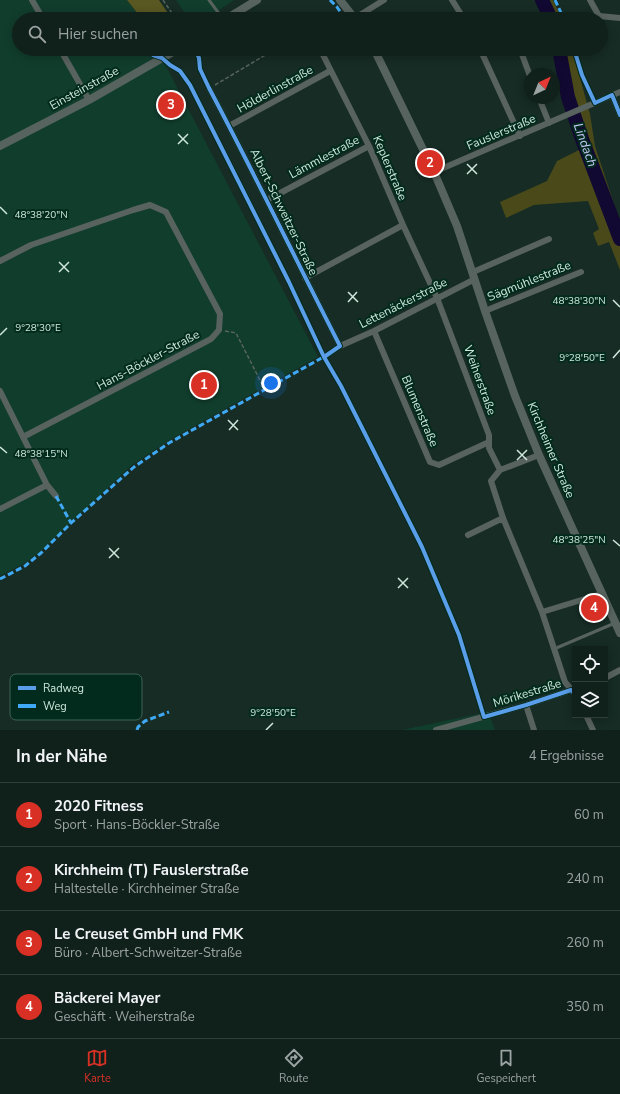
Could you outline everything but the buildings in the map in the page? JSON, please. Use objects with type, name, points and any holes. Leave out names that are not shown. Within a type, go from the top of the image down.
[{"type":"main road","points":[[236,12],[256,0]]},
{"type":"main road","points":[[340,0],[349,12]]},
{"type":"main road","name":"Einsteinstraße","points":[[0,146],[88,100],[166,56]]},
{"type":"main road","name":"Kirchheimer Straße","points":[[377,56],[434,172],[457,226],[485,311],[539,455],[620,633]]},
{"type":"street","points":[[32,0],[39,12]]},
{"type":"street","points":[[362,12],[384,0]]},
{"type":"street","points":[[452,0],[460,12]]},
{"type":"street","points":[[590,0],[597,12]]},
{"type":"street","points":[[608,17],[620,18]]},
{"type":"street","points":[[64,56],[88,100]]},
{"type":"street","name":"Keplerstraße","points":[[323,56],[370,146],[403,225],[437,298]]},
{"type":"street","points":[[483,56],[520,136]]},
{"type":"street","points":[[523,56],[527,68]]},
{"type":"street","name":"Hölderlinstraße","points":[[229,126],[330,70]]},
{"type":"street","name":"Albert-Schweitzer-Straße","points":[[209,88],[340,346]]},
{"type":"street","name":"Fauslerstraße","points":[[434,172],[620,92]]},
{"type":"street","points":[[612,95],[620,115]]},
{"type":"street","points":[[542,104],[550,123]]},
{"type":"street","name":"Lämmlestraße","points":[[267,200],[370,146]]},
{"type":"street","points":[[0,261],[31,245],[133,210],[150,205],[160,208],[166,212],[220,314],[218,330]]},
{"type":"street","points":[[305,278],[403,225]]},
{"type":"street","points":[[474,276],[549,239]]},
{"type":"street","name":"Sägmühlestraße","points":[[485,311],[581,272]]},
{"type":"street","name":"Lettenäckerstraße","points":[[340,346],[374,331],[437,298],[474,276]]},
{"type":"street","name":"Weiherstraße","points":[[437,298],[488,435],[490,448],[500,470]]},
{"type":"street","name":"Hans-Böckler-Straße","points":[[23,438],[211,339],[218,330]]},
{"type":"street","name":"Blumenstraße","points":[[374,331],[430,462],[439,465],[488,442]]},
{"type":"street","points":[[0,391],[47,485],[56,496]]},
{"type":"street","points":[[539,455],[500,470],[491,481],[503,518],[542,612],[565,682],[572,689]]},
{"type":"street","points":[[0,509],[47,485]]},
{"type":"street","points":[[468,534],[503,518]]},
{"type":"street","points":[[542,612],[602,594]]},
{"type":"street","points":[[608,676],[620,670]]},
{"type":"street","name":"Mörikestraße","points":[[436,730],[572,692]]},
{"type":"street","points":[[526,705],[534,730]]},
{"type":"street","points":[[587,718],[593,730]]},
{"type":"lane","points":[[208,0],[219,12]]},
{"type":"lane","points":[[554,649],[615,623]]},
{"type":"path","points":[[163,0],[171,12]]},
{"type":"path","points":[[198,56],[200,69],[209,88],[264,56]]},
{"type":"path","points":[[218,330],[236,333],[265,390]]},
{"type":"shaded area","points":[[0,0],[127,0],[136,12],[12,12],[12,56],[161,56],[318,357],[168,441],[131,466],[39,553],[25,563],[0,576]]},
{"type":"shaded area","points":[[127,0],[159,0],[167,12],[136,12]]},
{"type":"shaded area","points":[[176,0],[234,0],[216,12],[184,12]]},
{"type":"shaded area","points":[[537,0],[553,0],[559,12],[544,12]]},
{"type":"shaded area","points":[[558,56],[574,56],[590,114],[595,146],[620,222],[620,270],[609,242],[598,246],[593,233],[599,229],[588,201],[534,205],[506,218],[500,202],[547,181],[557,161],[581,149],[566,105]]},
{"type":"shaded area","points":[[488,711],[495,730],[402,730],[482,713]]},
{"type":"waterway","name":"Lindach","points":[[542,0],[548,12]]},
{"type":"waterway","name":"Lindach","points":[[560,56],[568,97],[582,139],[620,239]]},
{"type":"marked path","points":[[330,0],[340,12]]},
{"type":"marked path","points":[[555,0],[561,12]]},
{"type":"marked path","points":[[0,579],[25,566],[134,467],[169,443],[327,355]]},
{"type":"marked path","points":[[56,496],[71,523]]},
{"type":"marked path","points":[[137,730],[138,727],[145,721],[169,712]]},
{"type":"cycle path","points":[[156,56],[162,58],[180,71],[190,85],[289,282],[324,357],[341,386],[422,547],[459,635],[484,717],[571,690],[572,691]]},
{"type":"cycle path","points":[[198,56],[200,69],[209,88],[340,346],[324,357]]},
{"type":"cycle path","points":[[576,56],[582,75],[595,103],[612,95],[620,115]]},
{"type":"place","name":"Le Creuset GmbH und FMK","points":[[171,105]]},
{"type":"place","name":"Kirchheim (T) Fauslerstraße","points":[[430,163]]},
{"type":"place","name":"2020 Fitness","points":[[204,385]]},
{"type":"place","name":"Bäckerei Mayer","points":[[594,608]]}]
